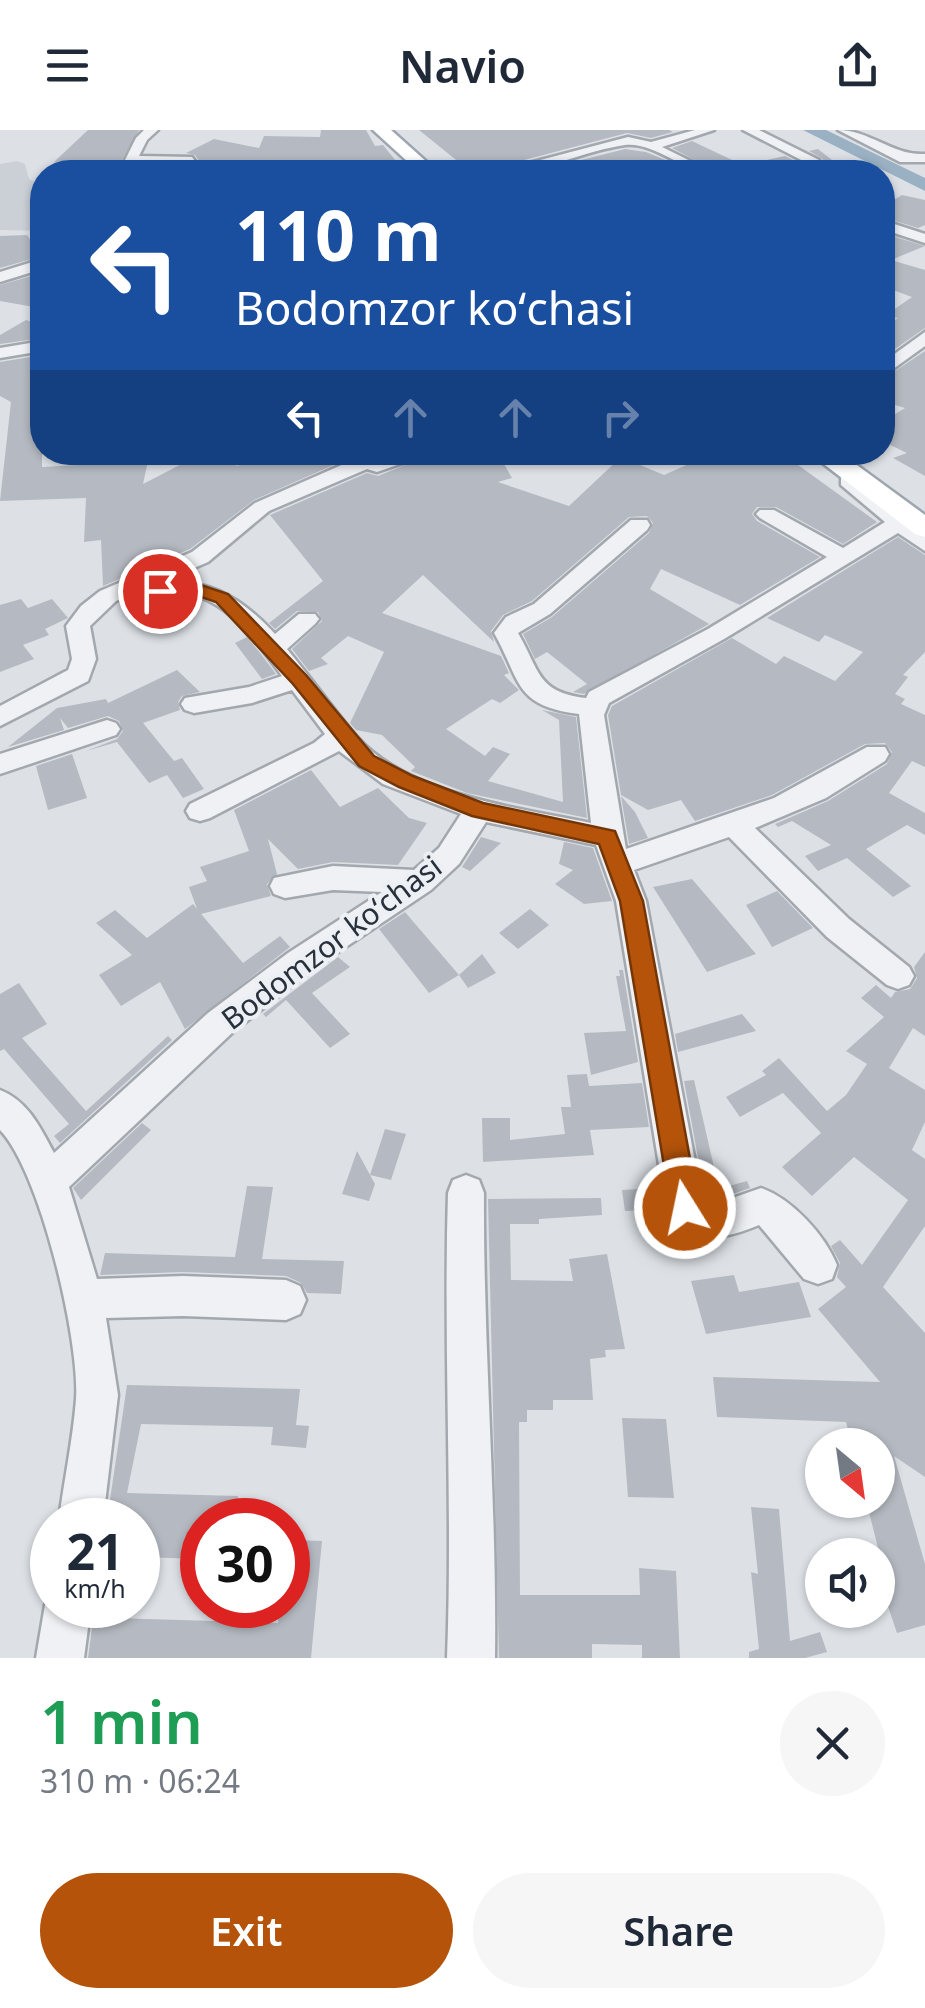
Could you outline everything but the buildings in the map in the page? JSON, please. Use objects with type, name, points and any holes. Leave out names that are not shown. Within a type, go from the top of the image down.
[{"type":"main road","points":[[379,130],[412,160]]},
{"type":"main road","points":[[398,130],[431,160]]},
{"type":"main road","points":[[838,465],[918,525]]},
{"type":"main road","points":[[861,465],[918,525]]},
{"type":"street","points":[[132,160],[142,138],[152,130]]},
{"type":"street","points":[[649,146],[708,130]]},
{"type":"street","points":[[750,130],[812,160]]},
{"type":"street","points":[[844,130],[895,160]]},
{"type":"street","points":[[867,147],[885,135]]},
{"type":"street","points":[[551,160],[622,141],[649,146],[681,160]]},
{"type":"street","points":[[867,147],[905,159],[925,158]]},
{"type":"street","points":[[895,160],[925,174]]},
{"type":"street","points":[[895,229],[925,239]]},
{"type":"street","points":[[0,277],[30,268]]},
{"type":"street","points":[[895,363],[921,344]]},
{"type":"street","points":[[0,352],[30,348]]},
{"type":"street","points":[[0,717],[79,675],[84,659],[78,626],[89,610],[108,596],[200,558],[262,507],[345,465]]},
{"type":"street","points":[[828,465],[918,525]]},
{"type":"street","points":[[768,514],[842,558]]},
{"type":"street","points":[[818,1265],[769,1208],[762,1206],[705,1224],[685,1208],[631,901],[612,851],[593,707],[598,698],[716,634],[842,558],[918,525]]},
{"type":"street","points":[[593,707],[568,704],[540,694],[526,679],[506,632],[514,622],[542,608],[639,526]]},
{"type":"street","points":[[89,610],[160,591],[192,588],[222,598],[300,679],[366,761],[406,782],[480,810],[612,851],[732,824],[776,809],[832,782],[876,754]]},
{"type":"street","points":[[272,649],[307,619]]},
{"type":"street","points":[[194,704],[252,694],[300,679]]},
{"type":"street","points":[[0,764],[107,730]]},
{"type":"street","points":[[200,810],[323,750],[342,734]]},
{"type":"street","name":"Bodomzor koʻchasi","points":[[49,1181],[220,1023],[299,962],[420,882],[449,856],[480,810]]},
{"type":"street","points":[[732,824],[838,928],[898,976]]},
{"type":"street","points":[[285,886],[333,878],[420,882]]},
{"type":"street","points":[[0,1106],[21,1127],[49,1181],[84,1299],[97,1395],[84,1498]]},
{"type":"street","points":[[466,1193],[464,1301],[474,1527],[471,1658]]},
{"type":"street","points":[[84,1299],[184,1296],[286,1300]]},
{"type":"street","points":[[60,1658],[65,1628]]},
{"type":"shaded area","points":[[0,164],[25,164],[30,179],[30,231],[0,230]]},
{"type":"waterway","points":[[812,130],[874,160]]},
{"type":"waterway","points":[[895,170],[925,185]]},
{"type":"route","points":[[160,591],[192,588],[222,598],[300,679],[366,761],[406,782],[480,810],[607,837],[631,901],[685,1208]]}]
